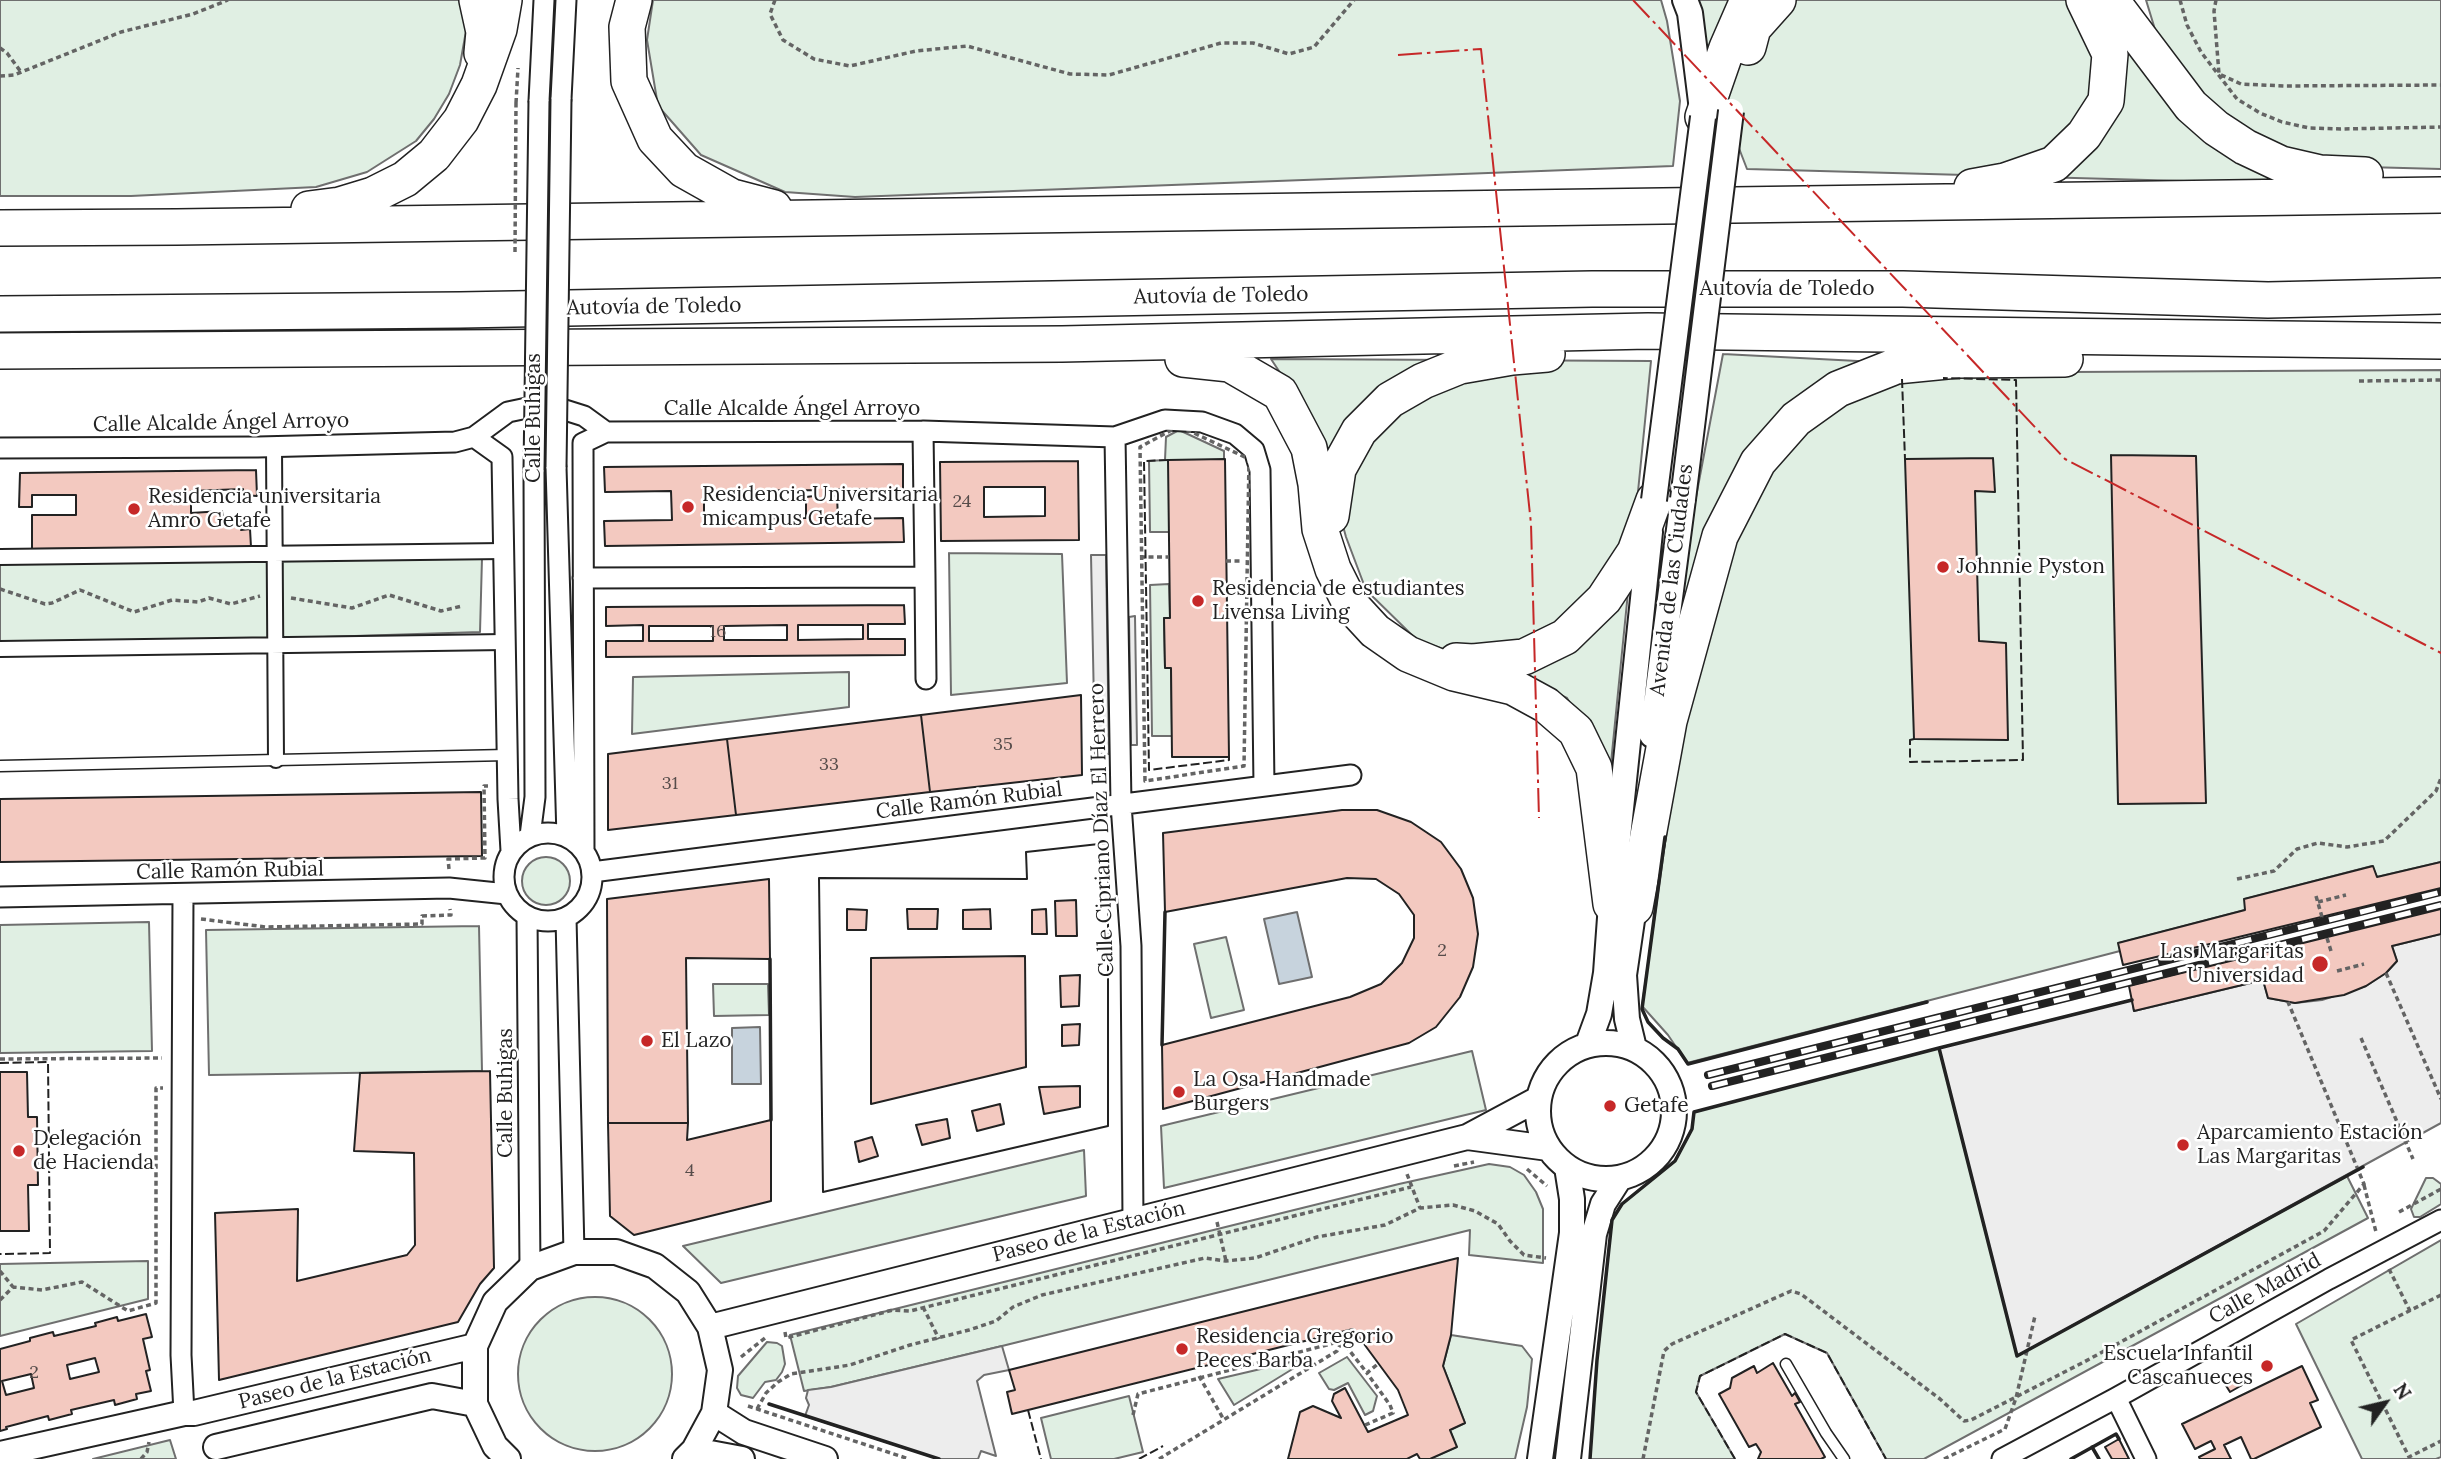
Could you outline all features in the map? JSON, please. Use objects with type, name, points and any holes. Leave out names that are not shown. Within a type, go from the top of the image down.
[{"type":"highway","points":[[477,0],[484,33],[479,85]]},
{"type":"highway","points":[[177,228],[340,205],[373,195],[405,179],[434,155],[461,120],[479,85],[499,29],[504,0]]},
{"type":"highway","points":[[634,0],[627,27],[629,81],[655,139],[684,170],[732,197],[768,208],[840,218]]},
{"type":"highway","points":[[1717,114],[1727,48],[1748,0]]},
{"type":"highway","points":[[1717,114],[1753,28],[1778,0]]},
{"type":"highway","points":[[1886,202],[2004,181],[2054,164],[2084,135],[2106,101],[2110,54],[2084,0]]},
{"type":"highway","points":[[2111,0],[2191,106],[2216,128],[2245,147],[2281,164],[2320,173],[2441,179]]},
{"type":"highway","points":[[2130,0],[2137,20],[2164,72]]},
{"type":"highway","points":[[0,228],[177,228],[2441,195]]},
{"type":"highway","name":"Autovía de Toledo","points":[[0,314],[474,310],[1592,289],[1903,289],[2268,300],[2441,296]]},
{"type":"highway","points":[[1333,569],[1331,511],[1338,469],[1359,431],[1390,400],[1423,381],[1460,366],[1512,357],[1574,353],[1648,331]]},
{"type":"highway","name":"Autovía de Toledo","points":[[0,351],[1062,344],[1648,331],[2441,341]]},
{"type":"highway","points":[[1623,906],[1720,536],[1758,462],[1796,419],[1838,389],[1896,366],[1957,360],[2198,357],[2274,337]]},
{"type":"highway","points":[[1062,344],[1230,364],[1279,393],[1309,449],[1316,484],[1320,529],[1333,569],[1351,605],[1375,632],[1408,654],[1454,673],[1513,687],[1546,705],[1576,731],[1594,768],[1623,906]]},
{"type":"highway","points":[[1408,654],[1473,662],[1524,657],[1564,637],[1604,599],[1668,499]]},
{"type":"street","name":"Calle Buhigas","points":[[530,836],[535,797],[534,470],[539,101],[544,0]]},
{"type":"street","name":"Calle Buhigas","points":[[566,0],[561,99],[556,467],[567,837]]},
{"type":"street","name":"Avenida de las Ciudades","points":[[1634,1048],[1626,1019],[1623,906],[1668,499],[1717,114],[1685,0]]},
{"type":"street","name":"Calle Alcalde Ángel Arroyo","points":[[0,448],[274,447],[455,442],[474,437],[508,412],[545,404],[584,416],[606,432],[923,431],[1115,438],[1165,420],[1202,422],[1235,434],[1254,450],[1260,470],[1264,786]]},
{"type":"street","points":[[923,431],[926,679]]},
{"type":"street","points":[[474,437],[502,457],[511,851],[503,884],[517,910],[527,917],[548,922],[577,912],[587,898],[592,872],[584,851],[583,443],[606,432]]},
{"type":"street","name":"Calle Cipriano Díaz El Herrero","points":[[1115,438],[1121,804],[1130,946],[1133,1221]]},
{"type":"street","points":[[274,447],[275,760]]},
{"type":"street","points":[[0,556],[504,551]]},
{"type":"street","points":[[583,578],[925,577]]},
{"type":"street","points":[[0,649],[505,642]]},
{"type":"street","name":"Calle Ramón Rubial","points":[[592,872],[1351,775]]},
{"type":"street","points":[[511,851],[530,836],[550,832],[567,837],[584,851]]},
{"type":"street","name":"Calle Ramón Rubial","points":[[455,889],[504,871]]},
{"type":"street","name":"Calle Ramón Rubial","points":[[0,897],[455,889],[507,894]]},
{"type":"street","points":[[183,895],[181,1355],[189,1413]]},
{"type":"street","name":"Avenida de las Ciudades","points":[[1588,1044],[1599,1014],[1623,906]]},
{"type":"street","name":"Calle Buhigas","points":[[527,917],[530,1268]]},
{"type":"street","points":[[566,918],[574,1252]]},
{"type":"street","points":[[1611,1042],[1634,1048],[1652,1060],[1666,1077],[1674,1097],[1675,1119],[1669,1140],[1657,1158],[1639,1171],[1619,1179],[1592,1178],[1567,1167],[1548,1148],[1539,1124],[1538,1099],[1545,1080],[1555,1065],[1570,1052],[1588,1044],[1611,1042]]},
{"type":"street","name":"Paseo de la Estación","points":[[710,1327],[782,1318],[1213,1201],[1405,1164],[1467,1137],[1538,1099]]},
{"type":"street","name":"Paseo de la Estación","points":[[1467,1137],[1548,1148]]},
{"type":"street","points":[[1540,1459],[1572,1233],[1572,1199],[1567,1167]]},
{"type":"street","points":[[1568,1459],[1594,1234],[1604,1204],[1619,1179]]},
{"type":"street","name":"Calle Madrid","points":[[2002,1459],[2441,1220]]},
{"type":"street","points":[[508,1459],[495,1446],[475,1404],[475,1346],[495,1302],[530,1268],[574,1252],[616,1252],[655,1265],[688,1292],[710,1327],[720,1370],[714,1413],[689,1455],[742,1459]]},
{"type":"street","name":"Paseo de la Estación","points":[[0,1454],[475,1346]]},
{"type":"street","name":"Paseo de la Estación","points":[[189,1413],[209,1427],[215,1453],[432,1396],[475,1404]]},
{"type":"street","points":[[2116,1398],[2146,1459]]},
{"type":"street","points":[[714,1413],[744,1432],[825,1459]]},
{"type":"lane","points":[[0,766],[507,755]]},
{"type":"lane","points":[[1786,1364],[1844,1459]]},
{"type":"path","points":[[0,76],[21,72],[121,32],[193,14],[228,0]]},
{"type":"path","points":[[775,0],[770,14],[783,40],[814,59],[850,66],[916,51],[967,46],[1070,74],[1110,75],[1221,43],[1253,43],[1289,54],[1314,47],[1354,0]]},
{"type":"path","points":[[2180,0],[2187,25],[2201,52],[2237,99],[2260,113],[2282,122],[2309,128],[2441,127]]},
{"type":"path","points":[[2216,0],[2214,11],[2219,74]]},
{"type":"path","points":[[0,48],[21,72]]},
{"type":"path","points":[[2219,74],[2241,84],[2273,86],[2441,85]]},
{"type":"path","points":[[2359,381],[2441,380]]},
{"type":"path","points":[[1179,426],[1249,459],[1244,766],[1145,781],[1142,557],[1140,447],[1179,426]]},
{"type":"path","points":[[1116,558],[1169,557]]},
{"type":"path","points":[[1226,561],[1248,561]]},
{"type":"path","points":[[0,589],[44,604],[80,590],[134,612],[172,600],[198,602],[209,598],[231,604],[269,593],[352,608],[389,595],[441,611],[462,606]]},
{"type":"path","points":[[2238,879],[2274,871],[2297,849],[2318,843],[2347,847],[2384,841],[2436,791],[2441,778]]},
{"type":"path","points":[[183,948],[197,950],[200,919],[266,928],[422,924],[422,916],[451,915],[455,889],[449,859],[485,858],[484,786],[508,786]]},
{"type":"path","points":[[2318,902],[2346,895]]},
{"type":"path","points":[[2316,896],[2322,917]]},
{"type":"path","points":[[2327,938],[2331,951]]},
{"type":"path","points":[[2337,971],[2364,964]]},
{"type":"path","points":[[2386,973],[2441,1099]]},
{"type":"path","points":[[2288,1002],[2364,1184],[2380,1252],[2410,1311]]},
{"type":"path","points":[[2361,1038],[2413,1159]]},
{"type":"path","points":[[0,1059],[162,1058]]},
{"type":"path","points":[[0,1271],[13,1287],[42,1290],[82,1282],[128,1311],[156,1303],[156,1088],[182,1088]]},
{"type":"path","points":[[1444,1168],[1484,1161]]},
{"type":"path","points":[[1405,1164],[1415,1174]]},
{"type":"path","points":[[1405,1164],[1420,1208]]},
{"type":"path","points":[[1520,1164],[1552,1193]]},
{"type":"path","points":[[1643,1459],[1664,1351],[1672,1344],[1791,1291],[1801,1293],[1940,1399],[1964,1421],[1982,1416],[2324,1231],[2364,1184]]},
{"type":"path","points":[[782,1318],[786,1338],[893,1310],[911,1311],[1411,1187]]},
{"type":"path","points":[[2399,1212],[2441,1189]]},
{"type":"path","points":[[1213,1201],[1226,1261]]},
{"type":"path","points":[[757,1409],[766,1394],[791,1374],[850,1365],[910,1345],[939,1339],[996,1321],[1013,1307],[1042,1295],[1205,1258],[1226,1261],[1255,1258],[1317,1237],[1385,1225],[1420,1208],[1453,1205],[1475,1211],[1499,1224],[1510,1241],[1524,1255],[1548,1258]]},
{"type":"path","points":[[0,1300],[13,1287]]},
{"type":"path","points":[[2441,1296],[2351,1340],[2409,1457],[2441,1441]]},
{"type":"path","points":[[923,1307],[939,1339]]},
{"type":"path","points":[[1944,1459],[2005,1429],[2016,1398],[2035,1316]]},
{"type":"path","points":[[738,1366],[742,1355],[771,1333],[782,1318]]},
{"type":"path","points":[[1342,1340],[1390,1405],[1393,1413],[1364,1425]]},
{"type":"path","points":[[1133,1415],[1138,1394],[1342,1340]]},
{"type":"path","points":[[1159,1459],[1337,1351],[1342,1340]]},
{"type":"path","points":[[1367,1373],[1379,1363]]},
{"type":"path","points":[[1199,1376],[1224,1420]]},
{"type":"path","points":[[746,1406],[909,1459]]},
{"type":"green space","points":[[0,0],[463,0],[466,31],[460,65],[449,94],[434,119],[416,141],[367,172],[316,187],[131,196],[0,196]]},
{"type":"green space","points":[[653,0],[1661,0],[1680,101],[1673,166],[855,197],[785,192],[701,155],[658,106],[647,40]]},
{"type":"green space","points":[[1688,0],[2116,0],[2127,45],[2293,184],[1747,169],[1706,63]]},
{"type":"green space","points":[[2146,0],[2441,0],[2441,169],[2366,167],[2305,161],[2253,136],[2187,86],[2157,36]]},
{"type":"green space","points":[[1723,354],[2069,372],[2441,370],[2441,862],[2377,877],[2372,866],[2245,899],[2245,910],[2119,943],[2120,951],[1687,1063],[1668,1035],[1642,1006],[1667,829],[1686,550]]},
{"type":"green space","points":[[1271,359],[1651,361],[1610,773],[1567,698],[1513,673],[1417,640],[1366,590],[1346,537],[1316,427]]},
{"type":"green space","points":[[1179,430],[1224,451],[1224,459],[1169,532],[1150,532],[1149,461],[1165,460],[1166,437]]},
{"type":"green space","points":[[949,553],[1062,554],[1067,683],[951,695]]},
{"type":"green space","points":[[482,558],[480,632],[261,639],[0,642],[0,562]]},
{"type":"green space","points":[[1169,584],[1170,618],[1164,618],[1165,667],[1171,668],[1172,736],[1152,736],[1150,585]]},
{"type":"green space","points":[[849,672],[849,707],[632,734],[633,677]]},
{"type":"green space","points":[[546,857],[563,864],[570,881],[563,898],[546,905],[529,898],[522,881],[529,864]]},
{"type":"green space","points":[[149,922],[152,1051],[0,1053],[0,925]]},
{"type":"green space","points":[[479,926],[482,1071],[209,1075],[206,930]]},
{"type":"green space","points":[[1226,937],[1244,1010],[1211,1018],[1194,944]]},
{"type":"green space","points":[[713,984],[768,984],[769,1015],[714,1016]]},
{"type":"green space","points":[[1939,1048],[2018,1355],[2347,1176],[2368,1218],[1924,1459],[1886,1459],[1827,1353],[1785,1334],[1700,1376],[1696,1392],[1735,1459],[1590,1459],[1597,1360],[1612,1220],[1622,1204],[1675,1161],[1692,1129],[1694,1112]]},
{"type":"green space","points":[[1472,1051],[1486,1110],[1164,1188],[1161,1126]]},
{"type":"green space","points":[[1084,1150],[1086,1196],[721,1283],[683,1246]]},
{"type":"green space","points":[[1489,1164],[1510,1167],[1524,1175],[1536,1192],[1543,1209],[1543,1263],[1469,1255],[1470,1230],[1002,1346],[804,1391],[790,1335]]},
{"type":"green space","points":[[2426,1178],[2433,1178],[2441,1184],[2441,1204],[2420,1217],[2414,1217],[2411,1209]]},
{"type":"green space","points":[[2441,1240],[2441,1457],[2362,1459],[2296,1324]]},
{"type":"green space","points":[[148,1261],[148,1299],[0,1336],[0,1264]]},
{"type":"green space","points":[[595,1297],[624,1303],[650,1319],[666,1345],[672,1374],[666,1403],[650,1429],[624,1445],[595,1451],[566,1445],[540,1429],[524,1403],[518,1374],[524,1345],[540,1319],[566,1303]]},
{"type":"green space","points":[[1451,1335],[1522,1346],[1532,1359],[1527,1407],[1515,1459],[1430,1459],[1456,1447],[1450,1430],[1465,1423],[1443,1366]]},
{"type":"green space","points":[[767,1342],[782,1346],[785,1364],[782,1372],[776,1380],[765,1382],[753,1398],[741,1395],[737,1388],[738,1376]]},
{"type":"green space","points":[[1312,1357],[1234,1405],[1218,1379]]},
{"type":"green space","points":[[1347,1357],[1377,1396],[1373,1411],[1365,1415],[1348,1383],[1334,1390],[1329,1389],[1319,1373]]},
{"type":"green space","points":[[1129,1396],[1143,1452],[1114,1459],[1051,1459],[1041,1418]]},
{"type":"green space","points":[[170,1440],[176,1459],[93,1459]]},
{"type":"shaded area","points":[[1091,555],[1106,555],[1109,754],[1095,755]]},
{"type":"shaded area","points":[[1135,616],[1137,745],[1131,745],[1129,617]]},
{"type":"shaded area","points":[[1297,912],[1312,977],[1279,984],[1264,919]]},
{"type":"shaded area","name":"Aparcamiento Estación Las Margaritas","points":[[2441,934],[2441,1123],[2017,1356],[1939,1048],[2132,1000],[2134,1011],[2263,980],[2268,998],[2295,1003],[2322,1000],[2366,986],[2386,973],[2397,961],[2392,946]]},
{"type":"shaded area","points":[[760,1027],[761,1084],[732,1084],[732,1028]]},
{"type":"shaded area","points":[[1002,1346],[1009,1370],[984,1375],[977,1381],[996,1456],[981,1451],[978,1459],[939,1459],[805,1416],[809,1405],[806,1398],[808,1390],[831,1387]]},
{"type":"building","points":[[2111,455],[2196,456],[2206,803],[2118,804]]},
{"type":"building","name":"Johnnie Pyston","points":[[1993,458],[1995,492],[1975,491],[1979,641],[2006,643],[2008,740],[1914,739],[1905,459]]},
{"type":"building","name":"Residencia de estudiantes Livensa Living","points":[[1225,459],[1229,757],[1172,757],[1171,668],[1165,668],[1164,618],[1170,618],[1168,460]]},
{"type":"building","points":[[1078,461],[1079,540],[941,541],[940,462]],"holes":[[[984,487],[1045,487],[1045,516],[984,517]]]},
{"type":"building","name":"Residencia Universitaria micampus Getafe","points":[[903,464],[903,489],[831,489],[832,496],[837,496],[838,519],[903,518],[904,542],[605,546],[604,521],[672,520],[671,491],[605,492],[604,467]],"holes":[[[813,490],[814,496],[806,497],[806,518],[704,519],[704,491]]]},
{"type":"building","name":"Residencia universitaria Amro Getafe","points":[[256,470],[257,496],[243,495],[243,489],[191,491],[191,513],[222,511],[223,520],[241,520],[241,530],[250,529],[251,547],[32,549],[32,515],[76,515],[76,495],[32,495],[32,507],[19,507],[20,473]]},
{"type":"building","points":[[904,605],[905,624],[868,624],[868,639],[905,639],[905,655],[606,657],[606,641],[643,641],[643,625],[606,626],[606,607]],"holes":[[[787,625],[787,640],[724,640],[724,626]],[[798,625],[863,625],[863,639],[798,640]],[[649,626],[713,626],[713,641],[649,641]]]},
{"type":"building","points":[[1081,695],[1082,775],[930,792],[921,715]]},
{"type":"building","points":[[921,715],[930,792],[736,815],[727,739]]},
{"type":"building","points":[[727,739],[736,815],[608,830],[608,754]]},
{"type":"building","points":[[481,792],[482,856],[0,862],[0,799]]},
{"type":"building","points":[[1342,810],[1377,810],[1411,822],[1441,842],[1461,869],[1473,898],[1478,934],[1473,967],[1460,997],[1436,1027],[1409,1043],[1163,1109],[1162,1045],[1350,997],[1381,984],[1402,963],[1414,938],[1414,915],[1399,894],[1376,879],[1347,878],[1165,912],[1163,833]]},
{"type":"building","points":[[1108,843],[1108,1126],[823,1192],[819,878],[1027,879],[1026,852]],"holes":[[[1076,900],[1077,936],[1056,936],[1055,901]],[[847,909],[867,910],[866,930],[847,930]],[[907,909],[938,909],[937,929],[908,929]],[[990,909],[991,929],[963,929],[963,910]],[[1046,909],[1047,934],[1032,934],[1032,910]],[[1025,956],[1026,1067],[871,1104],[871,958]],[[1080,975],[1079,1006],[1061,1007],[1060,976]],[[1080,1024],[1079,1045],[1062,1046],[1062,1025]],[[1080,1086],[1080,1107],[1044,1114],[1039,1087]],[[1000,1104],[1004,1124],[977,1131],[972,1111]],[[947,1119],[950,1138],[922,1145],[916,1125]],[[872,1137],[878,1156],[859,1162],[855,1142]]]},
{"type":"building","points":[[1108,843],[1108,1126],[823,1192],[819,878],[1027,879],[1026,852]]},
{"type":"building","points":[[2441,862],[2441,888],[2123,965],[2118,943],[2245,910],[2244,899],[2373,866],[2377,877]]},
{"type":"building","name":"El Lazo","points":[[769,879],[770,959],[686,958],[688,1123],[608,1123],[607,899]]},
{"type":"building","name":"Las Margaritas Universidad","points":[[2441,909],[2441,934],[2392,946],[2397,961],[2386,973],[2366,986],[2344,995],[2295,1003],[2268,998],[2263,980],[2134,1011],[2129,986]]},
{"type":"building","points":[[490,1071],[494,1268],[480,1284],[458,1322],[219,1380],[215,1213],[298,1209],[297,1281],[407,1255],[415,1245],[414,1153],[354,1151],[360,1073]]},
{"type":"building","name":"Delegación de Hacienda","points":[[0,1072],[27,1072],[28,1117],[37,1117],[38,1185],[28,1185],[29,1231],[0,1231]]},
{"type":"building","points":[[771,1120],[771,1201],[634,1235],[610,1216],[608,1123],[688,1123],[687,1140]]},
{"type":"building","name":"Residencia Gregorio Peces Barba","points":[[1458,1258],[1451,1335],[1443,1366],[1465,1423],[1450,1430],[1457,1447],[1430,1459],[1420,1459],[1417,1454],[1407,1459],[1288,1459],[1300,1412],[1313,1406],[1341,1418],[1332,1401],[1334,1394],[1345,1388],[1368,1432],[1408,1415],[1398,1390],[1353,1329],[1012,1414],[1007,1392],[1015,1390],[1009,1370]]},
{"type":"building","points":[[146,1314],[152,1337],[143,1339],[150,1370],[146,1371],[151,1391],[136,1394],[137,1399],[115,1405],[114,1400],[71,1410],[72,1414],[49,1420],[48,1416],[0,1431],[0,1349],[53,1332],[54,1336],[96,1326],[95,1323],[117,1317],[118,1321]],"holes":[[[95,1358],[99,1372],[70,1379],[67,1365]],[[31,1374],[34,1388],[6,1395],[2,1381]]]},
{"type":"building","points":[[1773,1363],[1792,1396],[1795,1393],[1800,1402],[1795,1404],[1825,1457],[1758,1459],[1761,1452],[1756,1444],[1749,1447],[1719,1394],[1730,1388],[1732,1378],[1754,1366],[1757,1373]]},
{"type":"building","points":[[2302,1366],[2318,1400],[2310,1403],[2321,1427],[2254,1459],[2251,1459],[2241,1437],[2224,1445],[2231,1459],[2200,1459],[2199,1457],[2215,1449],[2211,1441],[2195,1449],[2182,1424]]},
{"type":"building","points":[[2240,1376],[2244,1384],[2230,1392],[2225,1384]]},
{"type":"building","points":[[2119,1439],[2129,1459],[2112,1459],[2105,1447]]},
{"type":"railway","points":[[1708,1075],[2441,892]]},
{"type":"railway","points":[[1712,1086],[2441,905]]},
{"type":"fence","points":[[1914,739],[1910,740],[1910,762],[2023,760],[2016,380],[1943,378]]},
{"type":"fence","points":[[1902,379],[1905,459]]},
{"type":"fence","points":[[1168,460],[1144,461],[1149,770],[1229,760],[1229,757]]},
{"type":"fence","points":[[0,1063],[48,1062],[50,1253],[0,1254]]},
{"type":"fence","points":[[1735,1459],[1696,1392],[1700,1376],[1785,1334],[1827,1353],[1886,1459]]},
{"type":"fence","points":[[1028,1410],[1041,1459]]},
{"type":"fence","points":[[1139,1459],[1163,1446]]},
{"type":"wall","points":[[1665,837],[1642,1009],[1648,1022],[1678,1049],[1688,1064],[1927,1002]]},
{"type":"wall","points":[[1162,1045],[1165,912]]},
{"type":"wall","points":[[770,959],[771,1120]]},
{"type":"wall","points":[[2132,1000],[1939,1048],[2017,1356],[2363,1167]]},
{"type":"wall","points":[[1590,1459],[1597,1360],[1612,1220],[1622,1204],[1675,1161],[1692,1129],[1694,1112],[1939,1048]]},
{"type":"wall","points":[[769,1404],[939,1459]]},
{"type":"wall","points":[[2071,1459],[2116,1434],[2119,1439]]},
{"type":"wall","points":[[2092,1447],[2099,1459]]},
{"type":"power","points":[[1633,0],[2065,459],[2441,653]]},
{"type":"power","points":[[1398,55],[1481,49],[1531,524],[1539,818]]},
{"type":"place","name":"Residencia Universitaria micampus Getafe","points":[[688,507]]},
{"type":"place","name":"Residencia universitaria Amro Getafe","points":[[134,509]]},
{"type":"place","name":"Johnnie Pyston","points":[[1943,567]]},
{"type":"place","name":"Residencia de estudiantes Livensa Living","points":[[1198,601]]},
{"type":"place","name":"Las Margaritas Universidad","points":[[2320,964]]},
{"type":"place","name":"El Lazo","points":[[647,1041]]},
{"type":"place","name":"La Osa Handmade Burgers","points":[[1179,1092]]},
{"type":"place","name":"Getafe","points":[[1610,1106]]},
{"type":"place","name":"Aparcamiento Estación Las Margaritas","points":[[2183,1145]]},
{"type":"place","name":"Delegación de Hacienda","points":[[19,1151]]},
{"type":"place","name":"Residencia Gregorio Peces Barba","points":[[1182,1349]]},
{"type":"place","name":"Escuela Infantil Cascanueces","points":[[2267,1366]]}]
